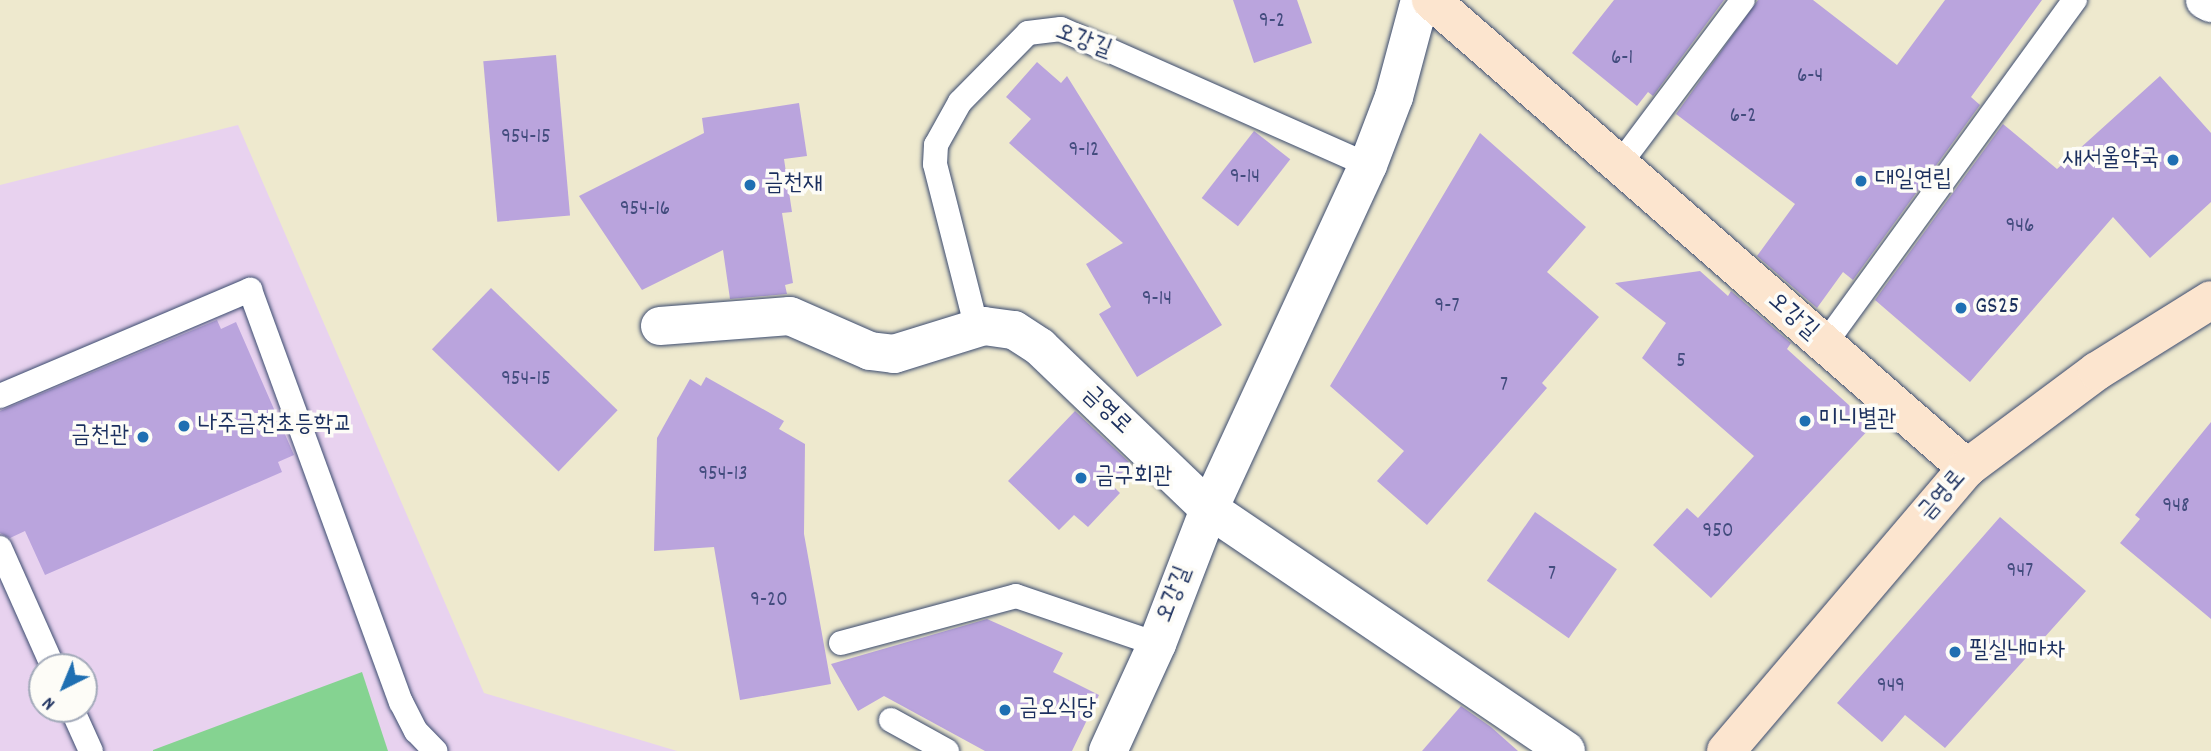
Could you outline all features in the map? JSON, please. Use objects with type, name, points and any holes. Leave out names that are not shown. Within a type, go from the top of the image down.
[{"type":"street","name":"오강길","points":[[1108,751],[1157,644],[1209,509],[1368,165],[1394,97],[1420,0]]},
{"type":"street","name":"오강길","points":[[1431,0],[1967,468]]},
{"type":"street","points":[[2205,0],[2211,3]]},
{"type":"street","name":"금영로","points":[[1726,751],[1967,468],[2097,371],[2211,300]]},
{"type":"street","name":"금영로","points":[[660,326],[790,316],[870,351],[894,354],[976,328],[999,326],[1040,347],[1209,509],[1566,751]]},
{"type":"lane","points":[[1619,165],[1743,0]]},
{"type":"lane","points":[[1825,345],[2075,0]]},
{"type":"lane","name":"오강길","points":[[976,328],[935,164],[936,145],[960,102],[1028,33],[1061,29],[1368,165]]},
{"type":"lane","points":[[0,396],[250,290],[401,702],[416,731],[435,751]]},
{"type":"lane","points":[[0,548],[47,653]]},
{"type":"lane","name":"오강길","points":[[841,643],[1016,596],[1157,644]]},
{"type":"lane","points":[[891,720],[947,751]]},
{"type":"lane","points":[[78,723],[90,751]]},
{"type":"shaded area","name":"나주금천초등학교","points":[[238,125],[484,693],[677,751],[0,751],[0,185]]},
{"type":"green space","points":[[362,672],[388,751],[153,751],[153,750]]},
{"type":"building","points":[[1233,0],[1297,0],[1312,43],[1254,63]]},
{"type":"building","points":[[1614,0],[1724,0],[1653,96],[1648,92],[1637,106],[1572,53]]},
{"type":"building","points":[[1758,0],[1813,0],[1897,65],[1945,0],[2042,0],[1971,97],[1980,105],[1853,280],[1843,272],[1817,308],[1757,256],[1795,204],[1676,114]]},
{"type":"building","points":[[556,55],[570,215],[497,222],[483,61]]},
{"type":"building","points":[[1037,62],[1061,83],[1067,76],[1222,325],[1137,377],[1099,314],[1111,307],[1086,264],[1123,243],[1009,143],[1031,119],[1006,97]]},
{"type":"building","points":[[2160,76],[2211,133],[2211,202],[2150,258],[2113,217],[1970,382],[1875,300],[2003,124],[2057,169]]},
{"type":"building","points":[[799,103],[807,156],[784,159],[792,212],[782,213],[793,283],[785,285],[787,294],[730,299],[723,250],[642,290],[579,196],[704,133],[702,118]]},
{"type":"building","points":[[1254,131],[1290,159],[1238,226],[1202,198]]},
{"type":"building","points":[[1480,133],[1586,227],[1547,272],[1599,317],[1542,383],[1547,388],[1427,525],[1377,481],[1404,451],[1330,386]]},
{"type":"building","points":[[1700,271],[1728,296],[1731,291],[1791,343],[1787,349],[1872,426],[1711,598],[1653,545],[1687,508],[1698,518],[1754,456],[1642,358],[1666,323],[1615,283]]},
{"type":"building","points":[[491,288],[618,410],[559,471],[432,349]]},
{"type":"building","name":"금천관","points":[[217,320],[221,329],[236,322],[294,455],[278,462],[282,472],[45,575],[25,531],[10,538],[0,533],[0,411]]},
{"type":"building","points":[[706,377],[784,421],[779,429],[805,444],[804,534],[831,684],[740,700],[714,547],[654,551],[657,438],[690,379],[701,386]]},
{"type":"building","points":[[1075,411],[1131,464],[1111,484],[1120,493],[1088,527],[1074,515],[1059,530],[1008,481]]},
{"type":"building","points":[[2211,422],[2211,619],[2120,543],[2140,519],[2135,515]]},
{"type":"building","points":[[1535,512],[1617,569],[1569,638],[1487,581]]},
{"type":"building","points":[[2000,517],[2086,591],[1945,748],[1905,715],[1882,742],[1837,703]]},
{"type":"building","points":[[987,619],[1063,653],[1053,672],[1099,695],[1072,751],[985,751],[884,696],[858,711],[831,664]]},
{"type":"building","points":[[1461,706],[1491,727],[1518,751],[1422,751]]},
{"type":"place","name":"새서울약국","points":[[2173,160]]},
{"type":"place","name":"대일연립","points":[[1861,181]]},
{"type":"place","name":"금천재","points":[[750,185]]},
{"type":"place","name":"GS25","points":[[1961,308]]},
{"type":"place","name":"미니별관","points":[[1805,421]]},
{"type":"place","name":"나주금천초등학교","points":[[184,426]]},
{"type":"place","name":"금천관","points":[[143,437]]},
{"type":"place","name":"금구회관","points":[[1081,478]]},
{"type":"place","name":"필실내마차","points":[[1955,652]]},
{"type":"place","name":"금오식당","points":[[1005,710]]}]
